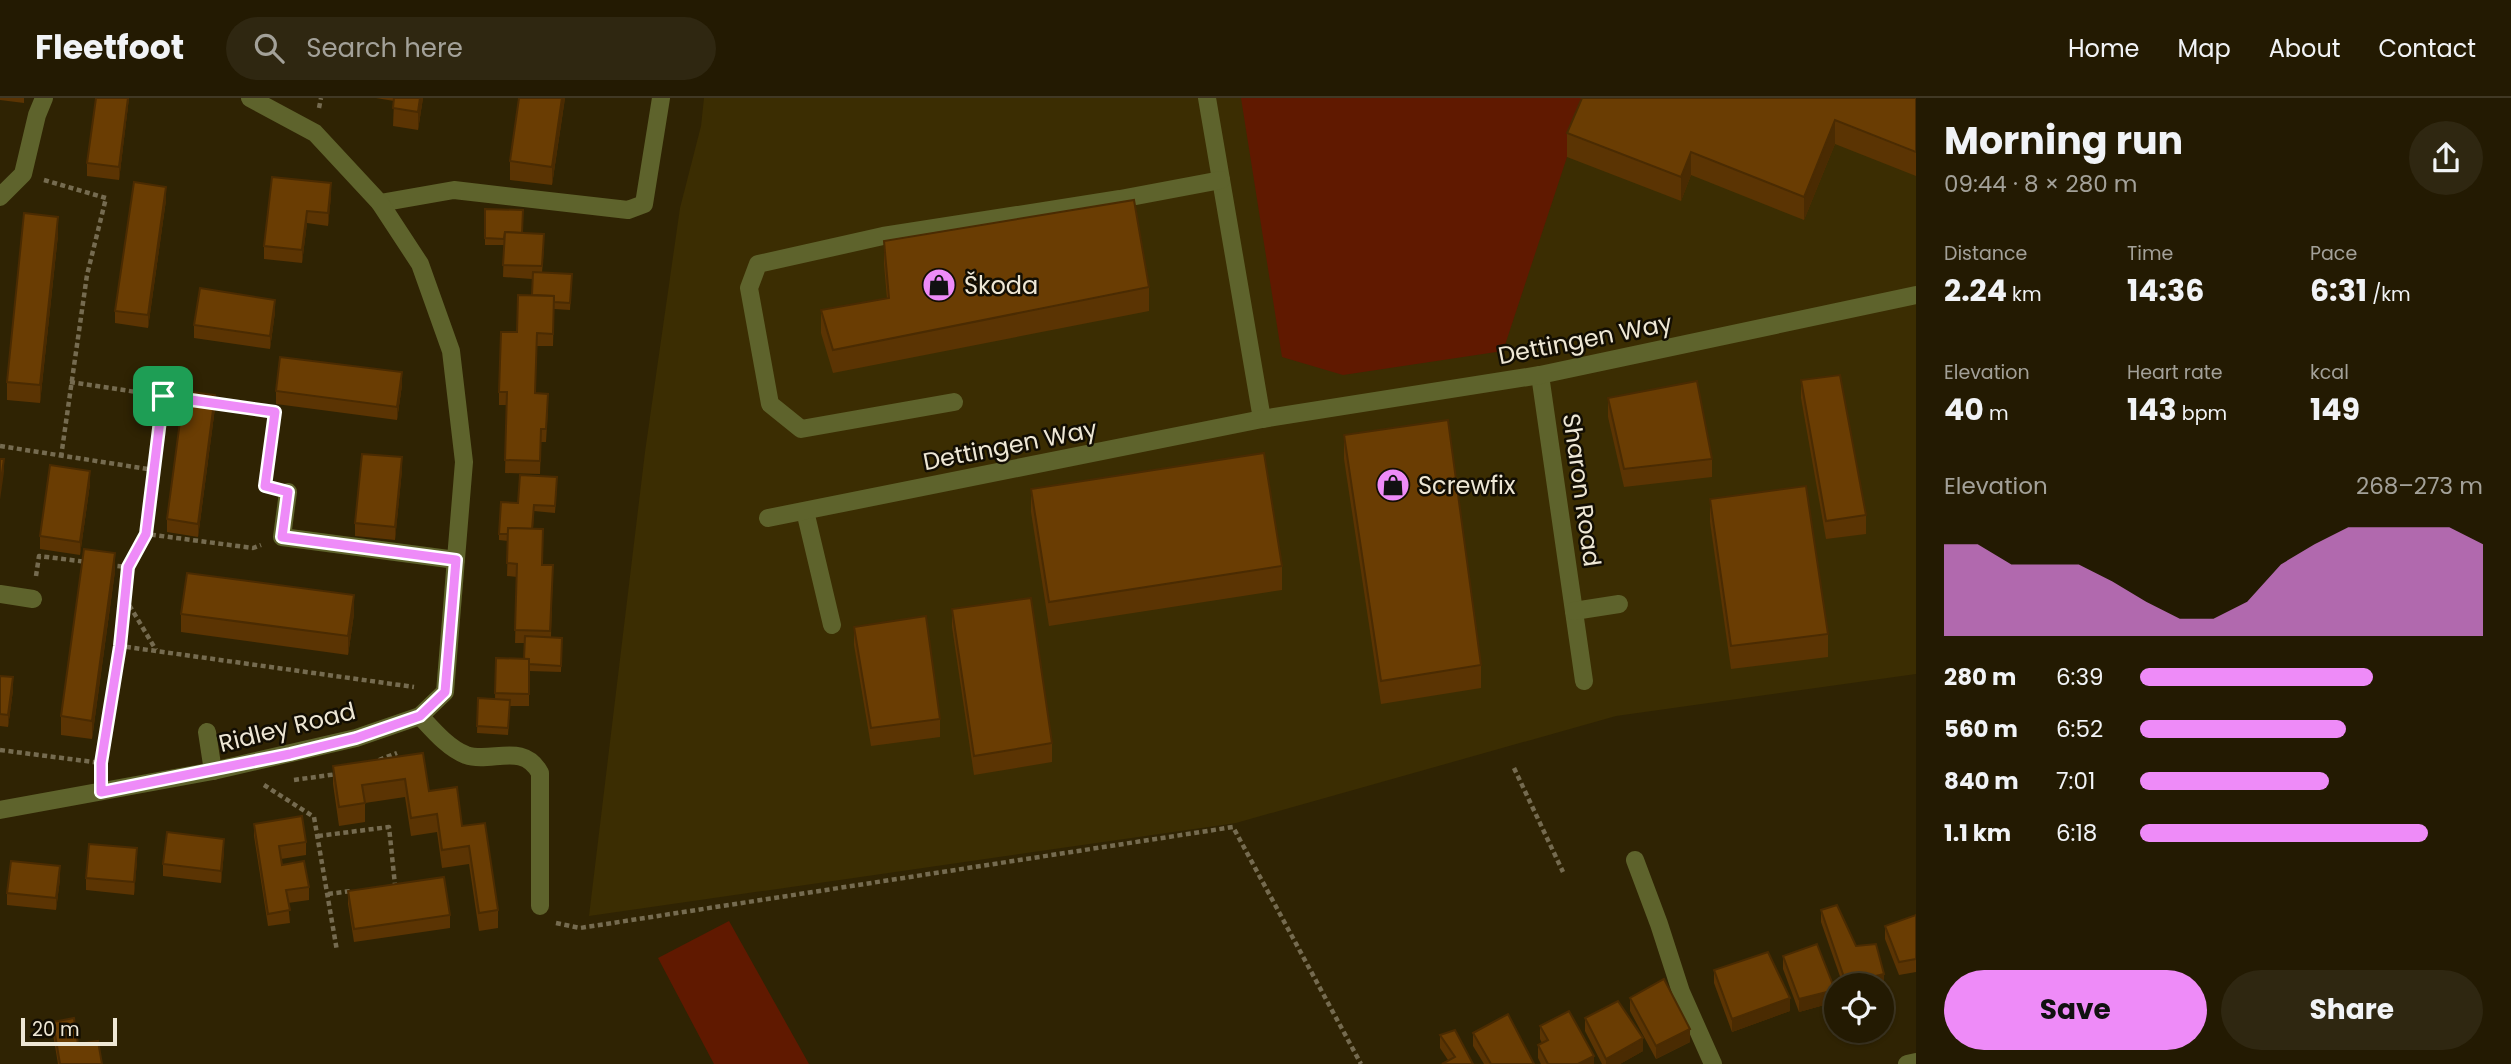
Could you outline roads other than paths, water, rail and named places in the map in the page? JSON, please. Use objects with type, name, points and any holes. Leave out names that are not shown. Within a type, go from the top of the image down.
[{"type":"street","points":[[0,197],[23,174],[37,115],[44,98]]},
{"type":"street","points":[[250,98],[315,133],[380,203],[420,264],[452,351],[464,462],[456,560],[282,537],[288,492]]},
{"type":"street","points":[[380,203],[454,190],[628,210],[644,204],[660,98]]},
{"type":"street","points":[[1207,98],[1262,419]]},
{"type":"street","points":[[954,402],[801,429],[770,404],[749,288],[758,264],[883,236],[1120,199],[1221,180]]},
{"type":"street","name":"Dettingen Way","points":[[768,518],[1262,419],[1541,375],[1916,295]]},
{"type":"street","name":"Sharon Road","points":[[1541,375],[1584,681]]},
{"type":"street","points":[[805,511],[832,625]]},
{"type":"street","name":"Ridley Road","points":[[0,810],[213,771],[356,738],[420,716],[445,692],[456,560]]},
{"type":"street","points":[[0,594],[33,598]]},
{"type":"street","points":[[1574,611],[1619,604]]},
{"type":"street","points":[[420,716],[440,738],[467,755],[522,756],[534,762],[540,773],[540,906]]},
{"type":"street","points":[[207,732],[213,771]]},
{"type":"street","points":[[1635,860],[1681,992],[1713,1064]]},
{"type":"street","points":[[1907,1064],[1916,1062]]},
{"type":"place","name":"Škoda","points":[[939,285]]},
{"type":"place","name":"Screwfix","points":[[1393,485]]}]
